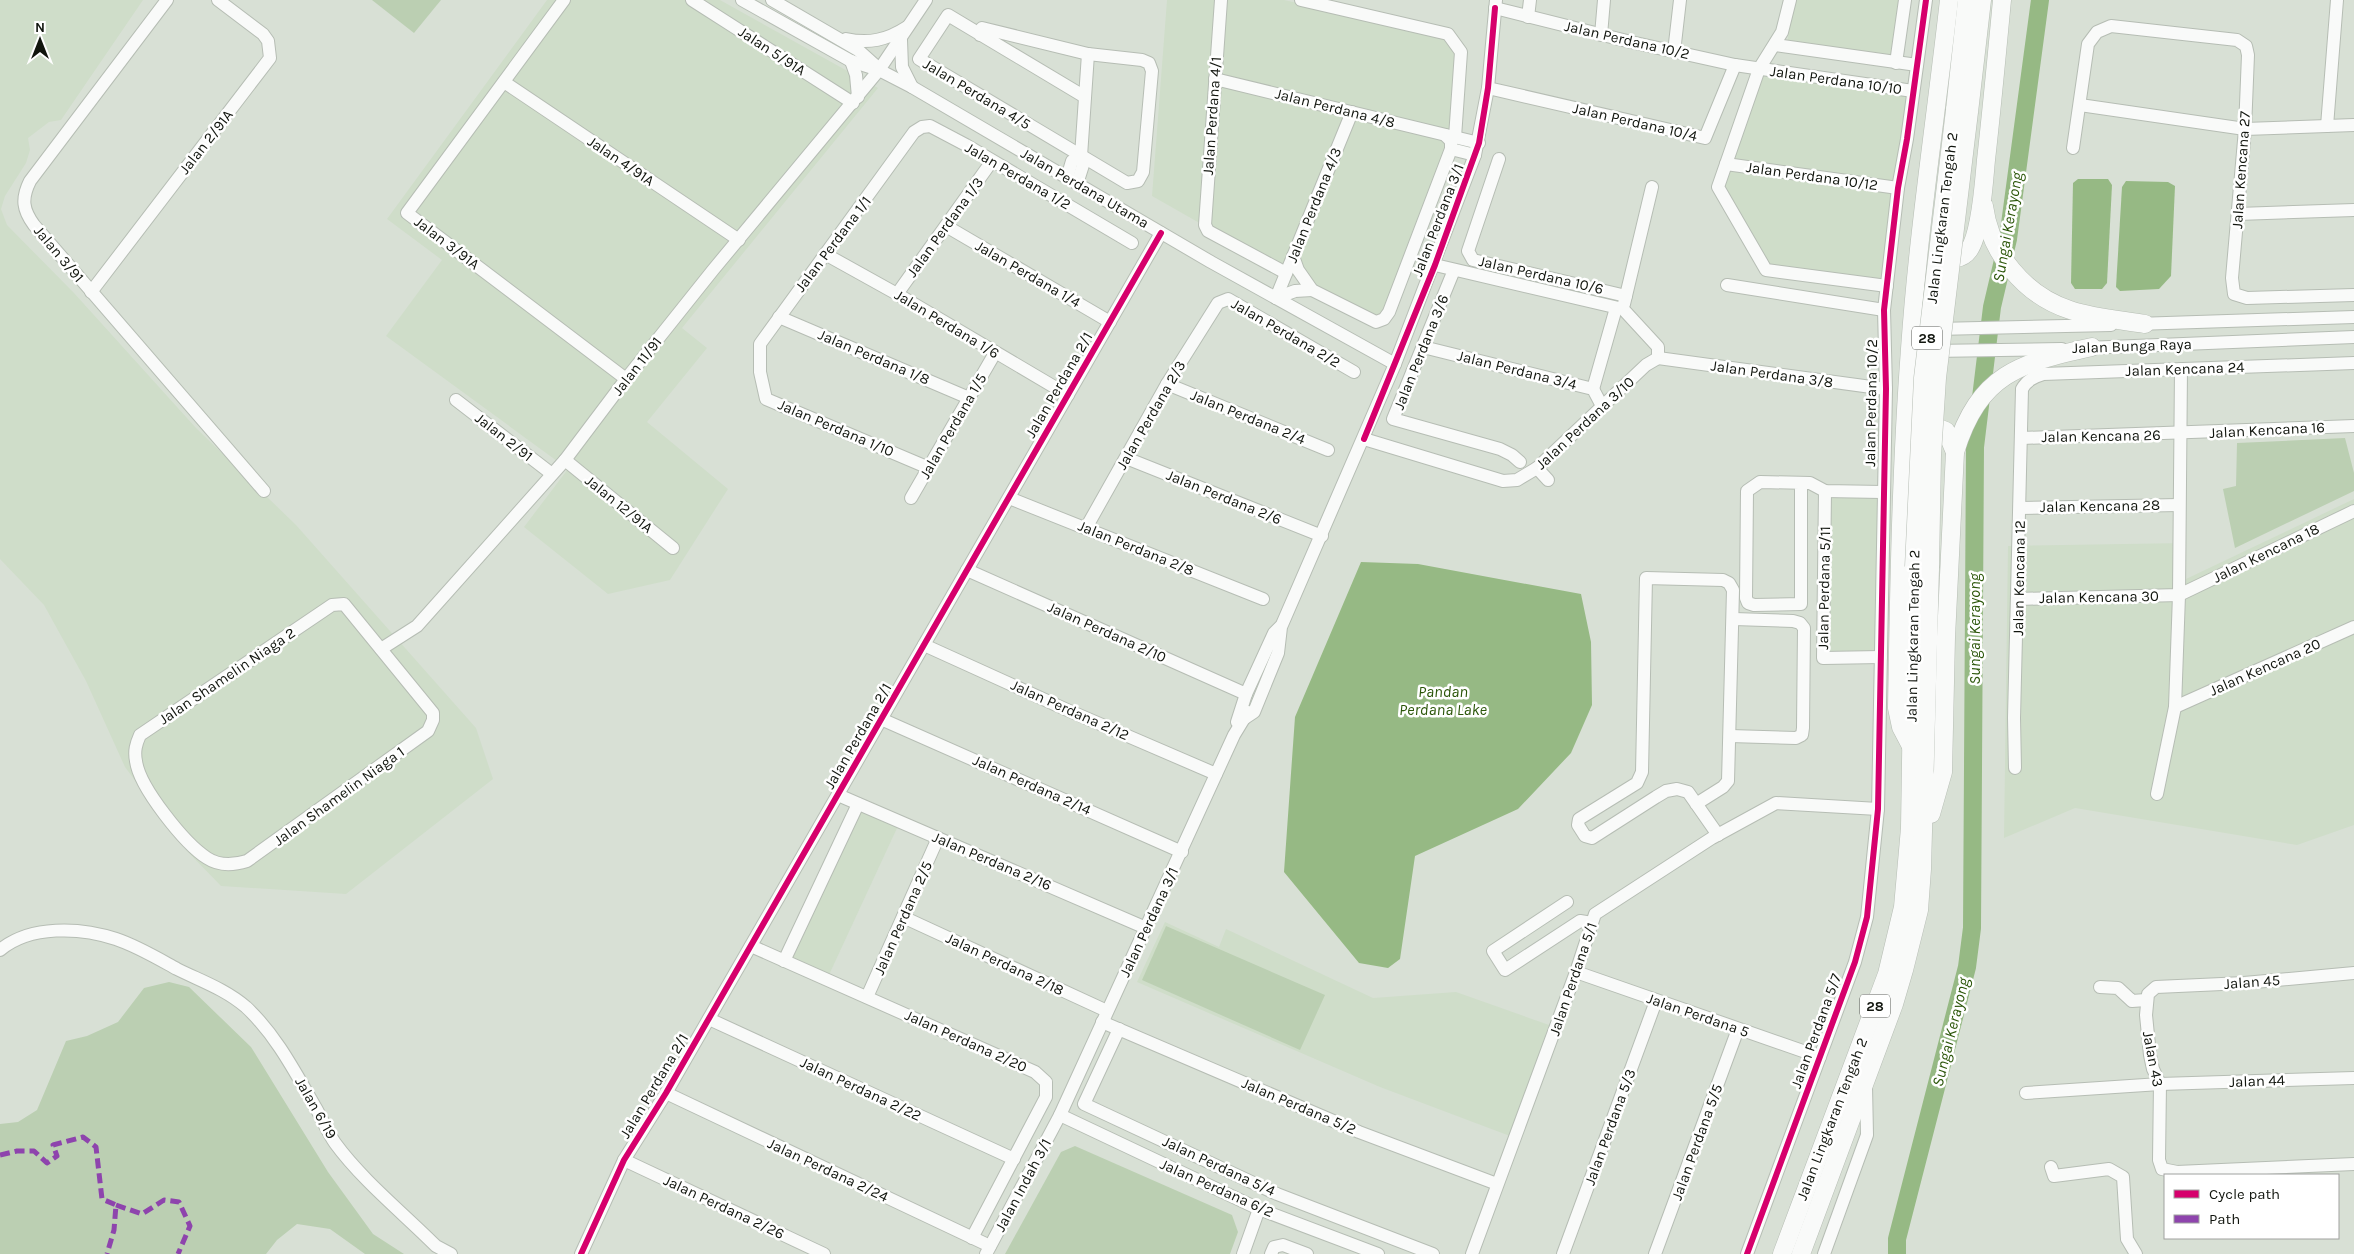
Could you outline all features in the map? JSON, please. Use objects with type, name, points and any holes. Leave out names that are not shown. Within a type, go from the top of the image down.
[{"type":"highway","points":[[1911,746],[1901,727],[1897,708],[1905,445],[1910,351],[1920,238],[1949,0]]},
{"type":"highway","name":"Jalan Lingkaran Tengah 2","points":[[1782,1254],[1887,974],[1904,907],[1909,847],[1911,746],[1922,567],[1962,111],[1968,0]]},
{"type":"highway","name":"Jalan Lingkaran Tengah 2","points":[[1962,111],[1982,0]]},
{"type":"highway","points":[[1920,238],[1929,253],[1946,259],[1962,257],[1970,249],[1982,198],[2002,0]]},
{"type":"highway","points":[[1982,198],[1986,220],[1995,246],[2008,266],[2025,284],[2040,296],[2070,310],[2145,324]]},
{"type":"highway","points":[[1924,842],[1943,772],[1946,637],[1957,444],[1975,407],[2000,378],[2035,361],[2092,348]]},
{"type":"highway","points":[[1905,445],[1916,430],[1924,426],[1932,426],[1946,431],[1957,444]]},
{"type":"highway","name":"Jalan Lingkaran Tengah 2","points":[[1801,1254],[1904,970],[1919,910],[1924,842],[1922,567]]},
{"type":"street","name":"Jalan 2/91A","points":[[91,292],[270,58],[268,41],[263,34],[218,0]]},
{"type":"street","name":"Jalan 3/91A","points":[[564,0],[407,214],[626,379]]},
{"type":"street","name":"Jalan 5/91A","points":[[692,0],[855,100]]},
{"type":"street","name":"Jalan Perdana Utama","points":[[742,0],[851,61],[880,70],[1161,233],[1395,364]]},
{"type":"street","name":"Jalan Perdana Utama","points":[[772,0],[858,50],[880,70]]},
{"type":"street","points":[[880,70],[926,0]]},
{"type":"street","name":"Jalan Perdana 4/1","points":[[1221,0],[1204,218],[1208,231],[1286,273]]},
{"type":"street","points":[[1293,256],[1298,270],[1312,290],[1376,322],[1384,319],[1450,140],[1461,52],[1455,41],[1448,34],[1301,0]]},
{"type":"street","points":[[1528,17],[1530,0]]},
{"type":"street","points":[[1601,34],[1604,0]]},
{"type":"street","points":[[1674,52],[1680,0]]},
{"type":"street","points":[[1790,0],[1787,20],[1775,45],[1759,69],[1718,187],[1766,270],[1887,286]]},
{"type":"street","points":[[1896,63],[1905,0]]},
{"type":"street","name":"Jalan Perdana 10/2","points":[[1878,809],[1882,492],[1886,389],[1884,310],[1898,188],[1926,0]]},
{"type":"street","points":[[2327,126],[2337,0]]},
{"type":"street","name":"Jalan 3/91","points":[[167,1],[45,160],[24,192],[23,204],[26,215],[264,491]]},
{"type":"street","name":"Jalan Perdana 10/2","points":[[1496,4],[1528,17],[1674,52],[1759,69]]},
{"type":"street","name":"Jalan Perdana 3/1","points":[[1060,1115],[1237,729],[1245,718],[1254,712],[1278,652],[1280,631],[1364,439],[1434,265],[1477,149],[1488,88],[1496,4]]},
{"type":"street","name":"Jalan Perdana 4/5","points":[[980,35],[948,15],[919,59],[1080,156]]},
{"type":"street","points":[[836,36],[856,41],[877,41],[909,26]]},
{"type":"street","name":"Jalan Kencana 27","points":[[2080,105],[2088,44],[2097,32],[2111,26],[2237,40],[2246,46],[2248,55],[2245,129],[2232,278],[2234,294],[2247,298],[2354,294]]},
{"type":"street","points":[[1080,156],[1127,183],[1138,181],[1143,172],[1152,71],[1149,63],[1142,60],[1088,54],[982,28],[980,35],[1085,98]]},
{"type":"street","points":[[902,38],[902,67],[912,88]]},
{"type":"street","points":[[1775,45],[1917,65]]},
{"type":"street","points":[[1072,181],[1082,165],[1080,156],[1088,54]]},
{"type":"street","points":[[851,61],[856,75],[855,100]]},
{"type":"street","name":"Jalan Perdana 10/4","points":[[1488,88],[1705,138],[1735,65]]},
{"type":"street","name":"Jalan Perdana 10/10","points":[[1759,69],[1913,91]]},
{"type":"street","name":"Jalan 11/91","points":[[381,649],[418,626],[565,460],[626,379],[880,70]]},
{"type":"street","name":"Jalan Perdana 4/8","points":[[1215,79],[1352,112],[1477,149]]},
{"type":"street","name":"Jalan 4/91A","points":[[504,82],[739,240]]},
{"type":"street","points":[[2073,148],[2080,105],[2245,129],[2354,126]]},
{"type":"street","name":"Jalan Perdana 4/3","points":[[1276,298],[1352,112]]},
{"type":"street","name":"Jalan Perdana 1/2","points":[[907,143],[922,126],[930,126],[1132,242]]},
{"type":"street","name":"Jalan Perdana 1/1","points":[[760,344],[907,143]]},
{"type":"street","name":"Jalan Perdana 10/6","points":[[1499,159],[1468,251],[1469,256],[1473,260],[1626,296]]},
{"type":"street","name":"Jalan Perdana 1/3","points":[[897,294],[992,160]]},
{"type":"street","name":"Jalan Perdana 10/12","points":[[1726,164],[1898,188]]},
{"type":"street","points":[[1593,389],[1626,296],[1652,187]]},
{"type":"street","points":[[2238,214],[2354,210]]},
{"type":"street","name":"Jalan Perdana 1/4","points":[[946,226],[1110,322]]},
{"type":"street","name":"Jalan Perdana 2/1","points":[[581,1254],[624,1160],[709,1019],[1161,233]]},
{"type":"street","name":"Jalan Perdana 1/6","points":[[825,254],[897,294],[1068,395]]},
{"type":"street","points":[[1434,265],[1620,309],[1658,348],[1658,358]]},
{"type":"street","name":"Jalan Perdana 3/6","points":[[1454,270],[1393,419],[1500,449],[1512,455],[1520,462]]},
{"type":"street","points":[[1726,285],[1884,310]]},
{"type":"street","points":[[1276,298],[1295,291],[1312,290]]},
{"type":"street","name":"Jalan Perdana 2/2","points":[[1218,303],[1228,299],[1354,372]]},
{"type":"street","name":"Jalan Perdana 2/3","points":[[1086,528],[1167,384],[1218,303]]},
{"type":"street","name":"Jalan Perdana 1/8","points":[[779,317],[969,398]]},
{"type":"street","name":"Jalan Bunga Raya","points":[[1912,329],[2016,328],[2354,317]]},
{"type":"street","name":"Jalan Bunga Raya","points":[[1910,351],[2092,348],[2354,337]]},
{"type":"street","name":"Jalan Perdana 1/10","points":[[760,344],[760,372],[766,399],[929,468]]},
{"type":"street","name":"Jalan Perdana 3/4","points":[[1423,348],[1593,389],[1602,406]]},
{"type":"street","name":"Jalan Perdana 1/5","points":[[911,498],[995,353]]},
{"type":"street","name":"Jalan Perdana 3/8","points":[[1658,358],[1886,389]]},
{"type":"street","name":"Jalan Perdana 3/10","points":[[1364,439],[1503,481],[1518,480],[1537,468],[1646,365],[1658,358]]},
{"type":"street","name":"Jalan Kencana 24","points":[[2022,389],[2030,379],[2043,374],[2352,366]]},
{"type":"street","points":[[2157,794],[2175,707],[2179,596],[2180,369]]},
{"type":"street","name":"Jalan Perdana 2/4","points":[[1167,384],[1328,450]]},
{"type":"street","name":"Jalan Kencana 12","points":[[2016,768],[2014,718],[2018,599],[2023,546],[2020,508],[2022,389]]},
{"type":"street","name":"Jalan 2/91","points":[[456,400],[552,474]]},
{"type":"street","name":"Jalan Kencana 16","points":[[2180,434],[2354,426]]},
{"type":"street","name":"Jalan Kencana 26","points":[[2022,438],[2180,434]]},
{"type":"street","name":"Jalan Perdana 2/6","points":[[1126,458],[1322,536]]},
{"type":"street","name":"Jalan 12/91A","points":[[565,460],[673,548]]},
{"type":"street","points":[[1537,468],[1548,480]]},
{"type":"street","points":[[1801,483],[1801,604],[1754,605],[1746,602],[1747,491],[1760,482],[1810,483],[1825,491],[1882,492]]},
{"type":"street","name":"Jalan Perdana 5/11","points":[[1825,491],[1823,658],[1881,657]]},
{"type":"street","name":"Jalan Perdana 2/8","points":[[1009,498],[1263,599]]},
{"type":"street","name":"Jalan Kencana 28","points":[[2020,508],[2179,505]]},
{"type":"street","name":"Jalan Kencana 18","points":[[2179,596],[2354,511]]},
{"type":"street","name":"Jalan Perdana 2/10","points":[[967,570],[1246,694]]},
{"type":"street","points":[[1699,809],[1723,788],[1728,781],[1734,619],[1733,590],[1729,583],[1723,580],[1646,578],[1642,772],[1637,783],[1579,819],[1578,825],[1585,836],[1592,838],[1666,791],[1683,790],[1699,809],[1702,820],[1715,836]]},
{"type":"street","name":"Jalan Kencana 30","points":[[2018,599],[2179,596]]},
{"type":"street","name":"Jalan Shamelin Niaga 2","points":[[168,818],[142,780],[136,762],[135,746],[140,735],[332,605],[344,604],[381,649]]},
{"type":"street","points":[[1730,736],[1796,738],[1802,735],[1803,728],[1804,628],[1800,623],[1793,621],[1734,619]]},
{"type":"street","name":"Jalan Kencana 20","points":[[2175,707],[2354,627]]},
{"type":"street","name":"Jalan Perdana 3/1","points":[[1237,729],[1238,715],[1246,694],[1274,633],[1280,631]]},
{"type":"street","name":"Jalan Perdana 2/12","points":[[924,645],[1065,709],[1216,774]]},
{"type":"street","name":"Jalan Shamelin Niaga 1","points":[[168,818],[182,837],[208,859],[235,865],[247,861],[428,731],[433,720],[433,714],[381,649]]},
{"type":"street","name":"Jalan Perdana 2/14","points":[[882,719],[1182,852]]},
{"type":"street","name":"Jalan Perdana 2/16","points":[[838,795],[1146,928]]},
{"type":"street","name":"Jalan Perdana 5/1","points":[[1472,1254],[1576,972],[1595,914],[1715,836],[1776,803],[1878,809]]},
{"type":"street","points":[[784,961],[858,804]]},
{"type":"street","name":"Jalan Perdana 5/7","points":[[1747,1254],[1855,962],[1868,917],[1878,809]]},
{"type":"street","name":"Jalan Perdana 2/5","points":[[867,998],[938,838]]},
{"type":"street","points":[[1567,902],[1493,951],[1505,970],[1580,921],[1590,929]]},
{"type":"street","name":"Jalan Perdana 2/18","points":[[903,917],[1104,1017]]},
{"type":"street","name":"Jalan 6/19","points":[[0,950],[13,940],[35,933],[82,932],[118,940],[218,986],[246,1008],[280,1047],[335,1143],[363,1175],[436,1246],[450,1254]]},
{"type":"street","name":"Jalan Perdana 2/20","points":[[751,946],[1035,1072],[1046,1082],[1046,1097],[972,1238]]},
{"type":"street","name":"Jalan Perdana 5","points":[[1576,972],[1820,1057]]},
{"type":"street","name":"Jalan 45","points":[[2149,995],[2156,987],[2244,983],[2354,973]]},
{"type":"street","points":[[2100,988],[2118,988],[2132,1001],[2149,995]]},
{"type":"street","name":"Jalan 43","points":[[2149,995],[2146,1015],[2152,1062],[2160,1084],[2159,1160],[2162,1169],[2177,1172],[2354,1164]]},
{"type":"street","name":"Jalan Perdana 5/3","points":[[1563,1254],[1656,1001]]},
{"type":"street","name":"Jalan Perdana 5/2","points":[[1104,1017],[1120,1029],[1360,1132],[1497,1184]]},
{"type":"street","name":"Jalan Perdana 2/22","points":[[709,1019],[1014,1159]]},
{"type":"street","name":"Jalan Perdana 5/4","points":[[1120,1029],[1084,1104],[1278,1194],[1433,1254]]},
{"type":"street","name":"Jalan Perdana 5/5","points":[[1655,1254],[1738,1029]]},
{"type":"street","points":[[1824,1254],[1867,1134],[1866,1077]]},
{"type":"street","name":"Jalan 44","points":[[2026,1093],[2160,1084],[2354,1078]]},
{"type":"street","name":"Jalan Perdana 2/24","points":[[666,1092],[972,1238],[988,1250]]},
{"type":"street","name":"Jalan Perdana 6/2","points":[[1060,1115],[1259,1209],[1378,1254]]},
{"type":"street","name":"Jalan Indah 3/1","points":[[988,1250],[1060,1115]]},
{"type":"street","name":"Jalan Perdana 2/26","points":[[624,1160],[824,1254]]},
{"type":"street","points":[[2051,1167],[2054,1176],[2109,1169],[2123,1176],[2127,1239],[2136,1254]]},
{"type":"street","points":[[1237,1199],[1245,1211],[1251,1230]]},
{"type":"street","points":[[1243,1254],[1259,1209]]},
{"type":"street","points":[[1251,1230],[1277,1216]]},
{"type":"street","points":[[1271,1254],[1274,1247],[1283,1244],[1307,1254]]},
{"type":"shaded area","points":[[0,0],[143,0],[61,120],[49,122],[28,138],[30,150],[26,163],[5,196],[1,209],[7,225],[74,293],[196,428],[296,525],[476,728],[493,779],[346,894],[221,886],[187,851],[125,767],[86,681],[44,605],[0,559]]},
{"type":"shaded area","points":[[372,0],[441,0],[414,33]]},
{"type":"shaded area","points":[[547,0],[720,0],[878,88],[682,328],[707,348],[647,422],[728,489],[670,580],[608,594],[524,527],[568,469],[386,336],[442,260],[387,219]]},
{"type":"shaded area","points":[[1167,0],[1284,0],[1446,37],[1457,52],[1452,132],[1383,315],[1377,318],[1314,288],[1152,196]]},
{"type":"shaded area","points":[[1794,0],[1900,0],[1894,57],[1787,43]]},
{"type":"shaded area","points":[[1762,72],[1909,95],[1884,280],[1768,267],[1721,186]]},
{"type":"shaded area","points":[[2345,438],[2354,473],[2354,491],[2235,548],[2223,489],[2236,486],[2237,443]]},
{"type":"shaded area","points":[[1828,494],[1878,496],[1877,653],[1827,654]]},
{"type":"shaded area","points":[[2354,499],[2354,825],[2297,845],[2075,808],[2004,838],[2008,546],[2186,543],[2186,579]]},
{"type":"shaded area","points":[[860,810],[898,826],[828,977],[789,958]]},
{"type":"shaded area","points":[[1165,922],[1219,947],[1226,929],[1373,998],[1456,992],[1549,1025],[1510,1136],[1380,1087],[1137,982]]},
{"type":"shaded area","points":[[1166,926],[1325,995],[1300,1050],[1142,980]]},
{"type":"shaded area","points":[[169,982],[189,987],[251,1047],[328,1172],[373,1234],[404,1254],[365,1254],[330,1229],[297,1224],[277,1240],[266,1254],[0,1254],[0,1124],[18,1122],[37,1110],[66,1041],[87,1036],[118,1022],[144,988]]},
{"type":"shaded area","points":[[1075,1146],[1232,1215],[1238,1232],[1230,1254],[1005,1254],[1061,1152]]},
{"type":"water","points":[[2078,179],[2108,179],[2112,185],[2107,283],[2102,289],[2075,289],[2071,283],[2073,183]]},
{"type":"water","points":[[2126,181],[2168,182],[2175,186],[2171,276],[2159,289],[2120,291],[2116,287],[2122,187]]},
{"type":"water","name":"Pandan Perdana Lake","points":[[1361,562],[1418,564],[1581,594],[1591,642],[1592,705],[1571,753],[1518,809],[1415,856],[1400,959],[1388,968],[1359,963],[1284,872],[1295,717]]},
{"type":"waterway","name":"Sungai Kerayong","points":[[1897,1254],[1897,1239],[1967,967],[1972,928],[1975,447],[1992,307],[2008,239],[2040,0]]},
{"type":"marked path","points":[[0,1155],[17,1151],[34,1151],[47,1163],[57,1156],[53,1145],[83,1137],[96,1147],[102,1199],[116,1205],[114,1230],[107,1254]]},
{"type":"marked path","points":[[116,1205],[142,1214],[164,1200],[179,1202],[190,1226],[178,1254]]},
{"type":"cycle path","points":[[1747,1254],[1855,962],[1867,917],[1878,809],[1886,389],[1884,310],[1898,188],[1907,139],[1926,0]]},
{"type":"cycle path","points":[[1364,439],[1435,265],[1479,143],[1488,88],[1495,8]]},
{"type":"cycle path","points":[[581,1254],[624,1160],[666,1093],[1161,233]]}]
